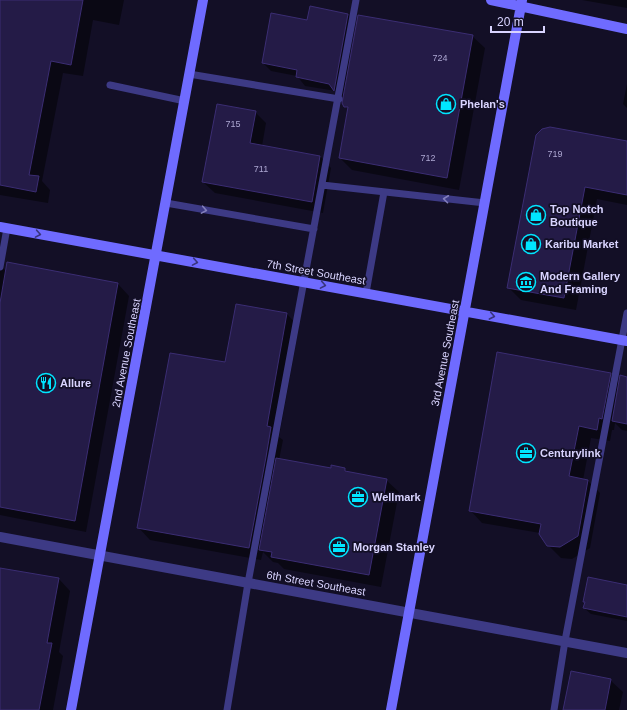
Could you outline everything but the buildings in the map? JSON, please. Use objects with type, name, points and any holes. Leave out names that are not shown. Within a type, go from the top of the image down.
[{"type":"main road","name":"2nd Avenue Southeast","points":[[71,710],[203,0]]},
{"type":"main road","points":[[491,0],[522,3],[627,29]]},
{"type":"main road","name":"3rd Avenue Southeast","points":[[391,710],[522,3]]},
{"type":"main road","name":"7th Street Southeast","points":[[4,227],[624,341]]},
{"type":"street","name":"6th Street Southeast","points":[[0,537],[627,652]]},
{"type":"lane","points":[[227,710],[248,583],[356,0]]},
{"type":"lane","points":[[189,74],[338,99]]},
{"type":"lane","points":[[110,85],[185,101]]},
{"type":"lane","points":[[322,185],[485,203]]},
{"type":"lane","points":[[366,293],[384,192]]},
{"type":"lane","points":[[166,203],[314,229]]},
{"type":"lane","points":[[0,267],[4,227]]},
{"type":"lane","points":[[554,710],[565,641],[624,341],[627,313]]},
{"type":"place","name":"Phelan's","points":[[446,104]]},
{"type":"place","name":"Top Notch Boutique","points":[[536,215]]},
{"type":"place","name":"Karibu Market","points":[[531,244]]},
{"type":"place","name":"Modern Gallery And Framing","points":[[526,282]]},
{"type":"place","name":"Allure","points":[[46,383]]},
{"type":"place","name":"Centurylink","points":[[526,453]]},
{"type":"place","name":"Wellmark","points":[[358,497]]},
{"type":"place","name":"Morgan Stanley","points":[[339,547]]}]
